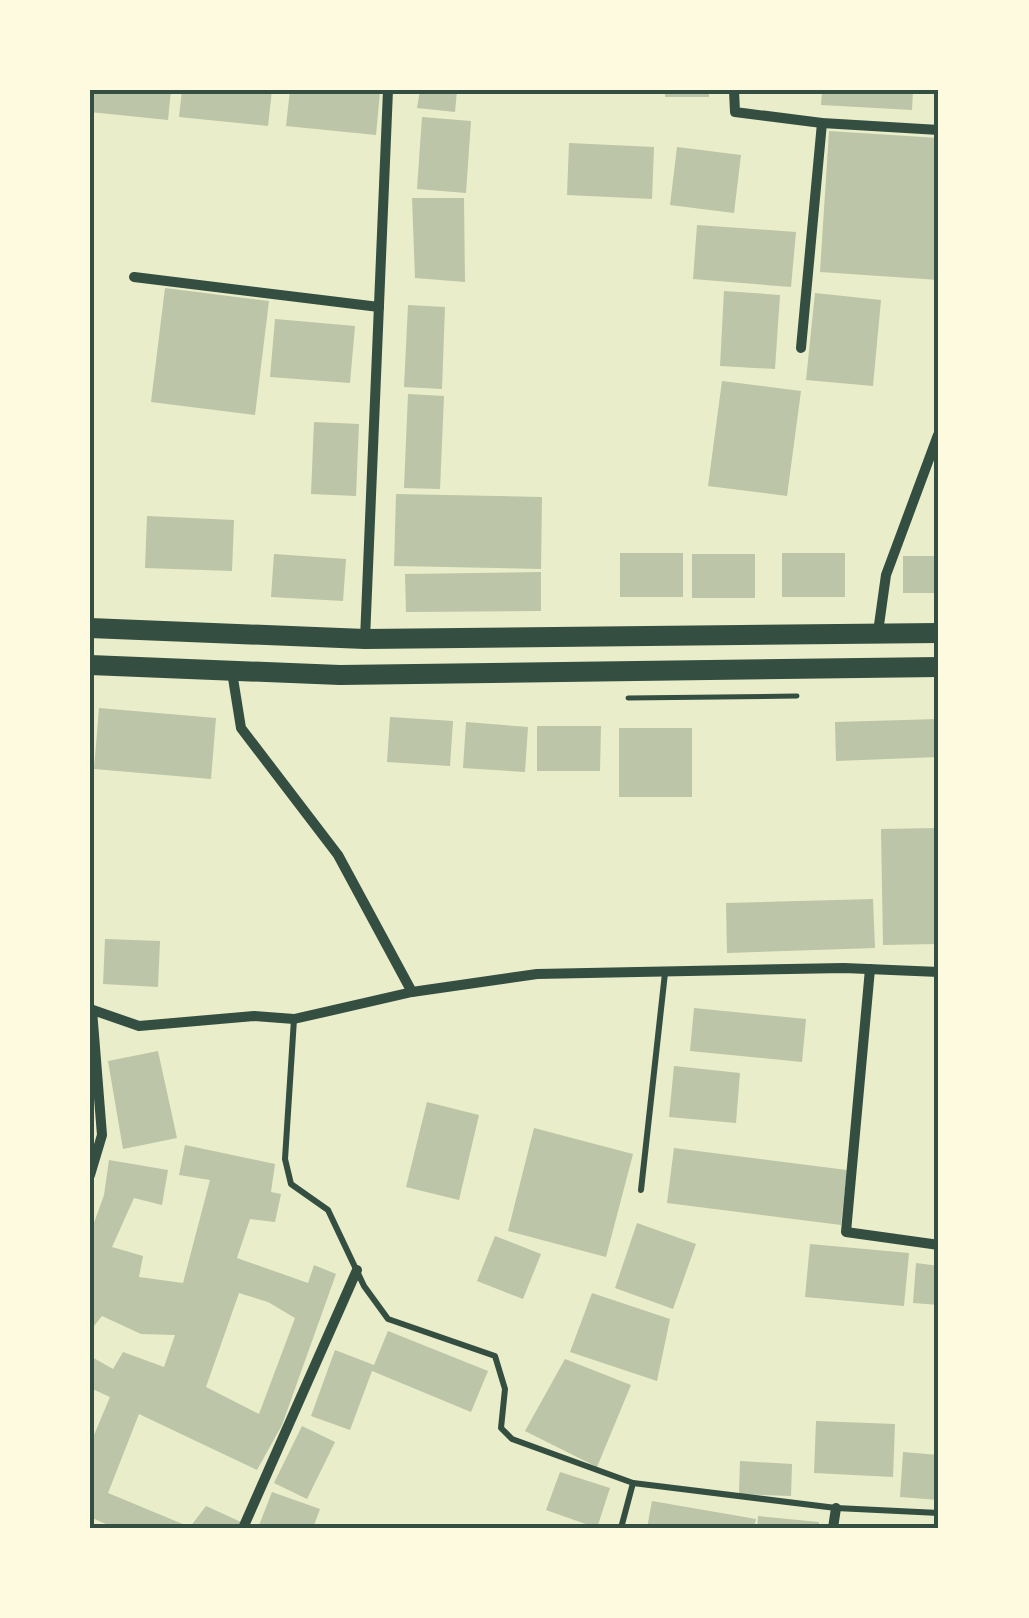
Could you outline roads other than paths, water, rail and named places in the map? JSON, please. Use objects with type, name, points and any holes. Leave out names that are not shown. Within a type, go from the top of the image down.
[{"type":"main road","points":[[90,628],[365,639],[939,632]]},
{"type":"main road","points":[[90,664],[340,675],[939,667]]},
{"type":"street","points":[[365,639],[388,90]]},
{"type":"street","points":[[734,90],[735,112],[822,124],[939,130]]},
{"type":"street","points":[[801,348],[822,124]]},
{"type":"street","points":[[134,277],[379,308]]},
{"type":"street","points":[[878,632],[886,574],[939,433]]},
{"type":"street","points":[[232,672],[241,728],[338,855],[412,992]]},
{"type":"street","points":[[870,969],[846,1232],[939,1245]]},
{"type":"street","points":[[90,1175],[102,1135],[91,1010],[139,1026],[254,1016],[294,1019],[412,992],[537,974],[870,969],[939,972]]},
{"type":"street","points":[[242,1528],[357,1270]]},
{"type":"street","points":[[833,1528],[836,1508]]},
{"type":"lane","points":[[641,1190],[665,971]]},
{"type":"lane","points":[[294,1019],[285,1159],[291,1184],[328,1210],[357,1270],[388,1319],[495,1356],[506,1389],[500,1428],[512,1439],[633,1483],[836,1508],[939,1513]]},
{"type":"lane","points":[[620,1528],[633,1483]]}]
